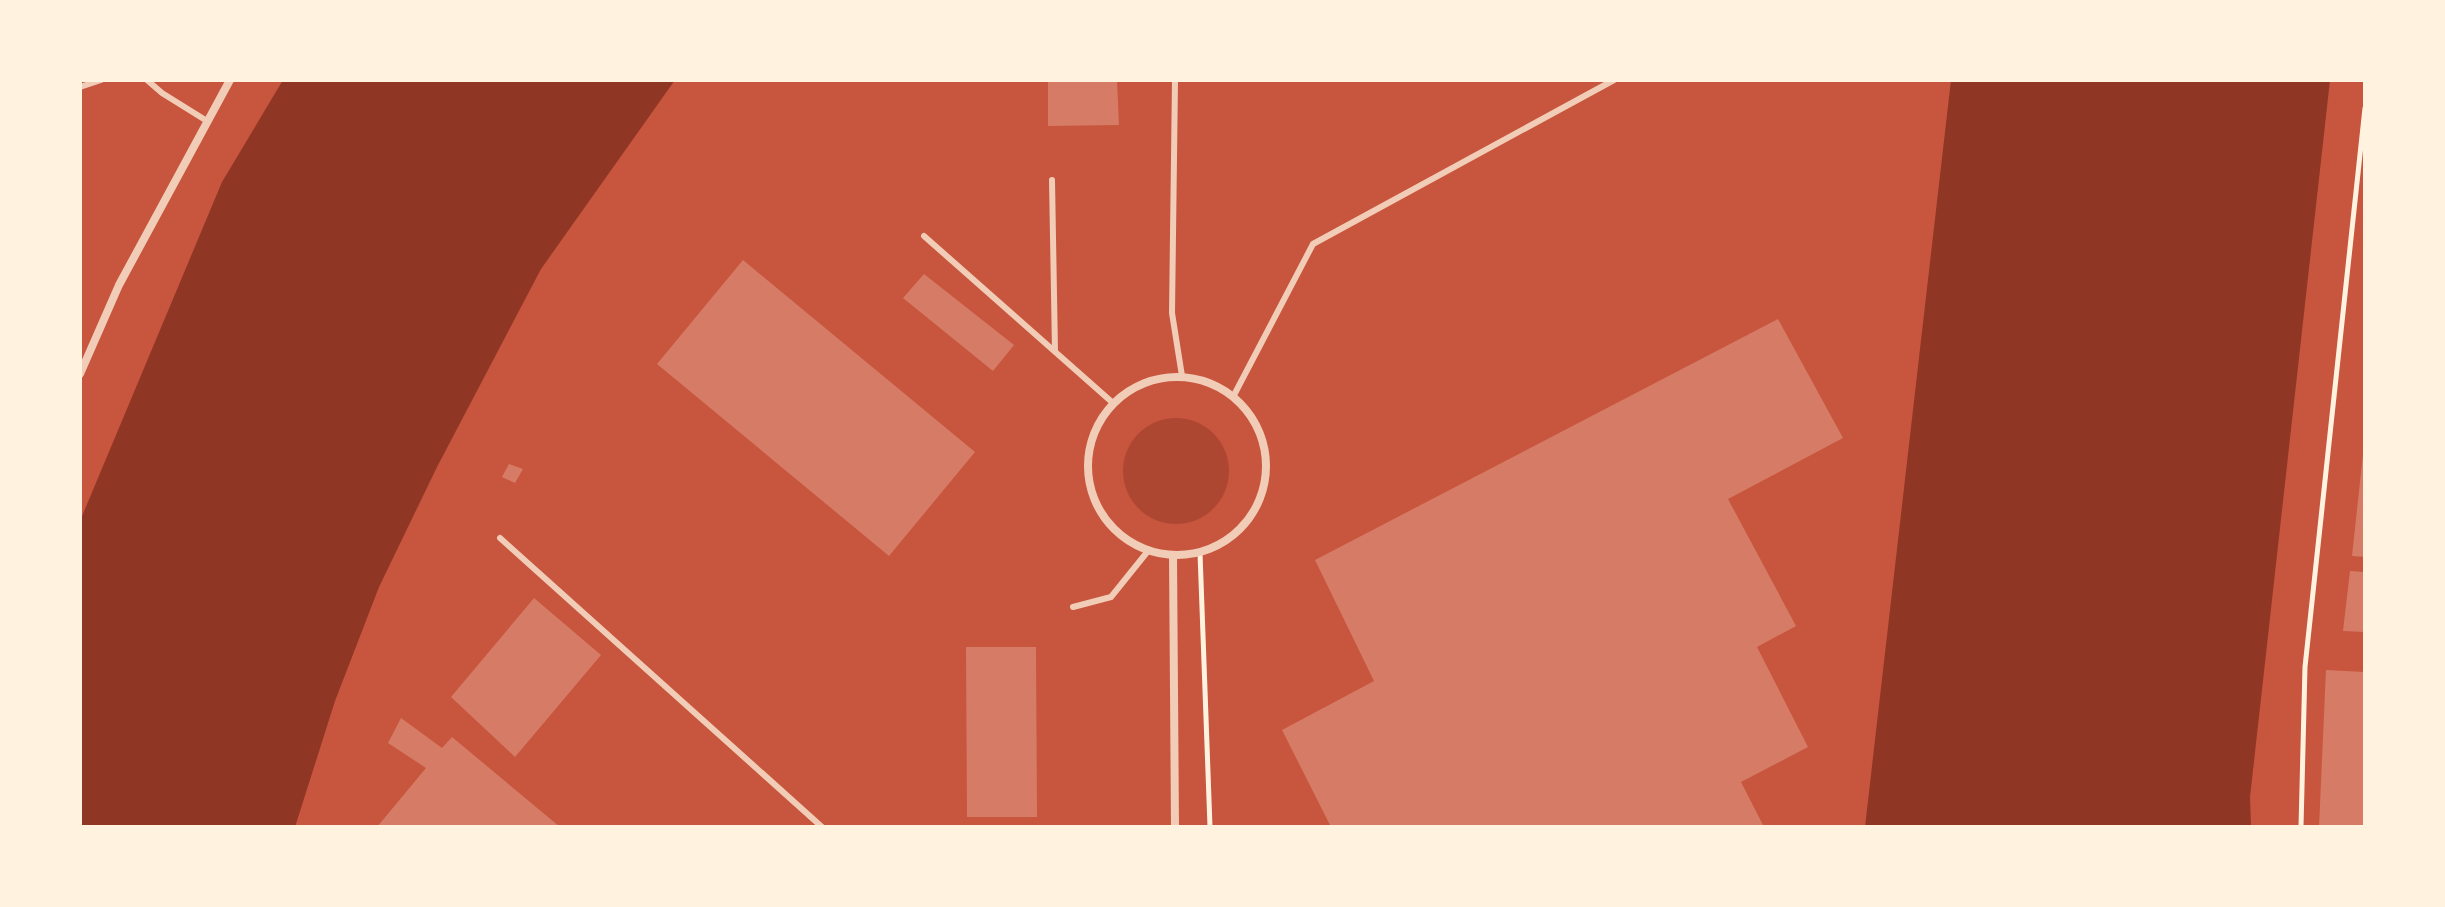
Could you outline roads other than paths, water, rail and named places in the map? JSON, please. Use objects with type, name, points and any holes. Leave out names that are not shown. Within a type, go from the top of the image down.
[{"type":"street","points":[[80,374],[119,285],[230,80]]},
{"type":"street","points":[[1182,376],[1209,382],[1233,397],[1251,417],[1263,443],[1266,471],[1261,498],[1247,522],[1226,541],[1200,553],[1173,556],[1148,551],[1122,537],[1102,515],[1090,487],[1088,457],[1096,428],[1113,403],[1145,383],[1182,376]]},
{"type":"street","points":[[1173,556],[1175,827]]},
{"type":"lane","points":[[80,87],[101,80]]},
{"type":"lane","points":[[147,80],[207,121]]},
{"type":"lane","points":[[1175,80],[1172,313],[1182,376]]},
{"type":"lane","points":[[1233,397],[1313,244],[1614,80]]},
{"type":"lane","points":[[1052,180],[1055,351]]},
{"type":"lane","points":[[924,236],[1113,403]]},
{"type":"lane","points":[[500,538],[822,827]]},
{"type":"lane","points":[[1073,607],[1111,597],[1148,551]]}]
